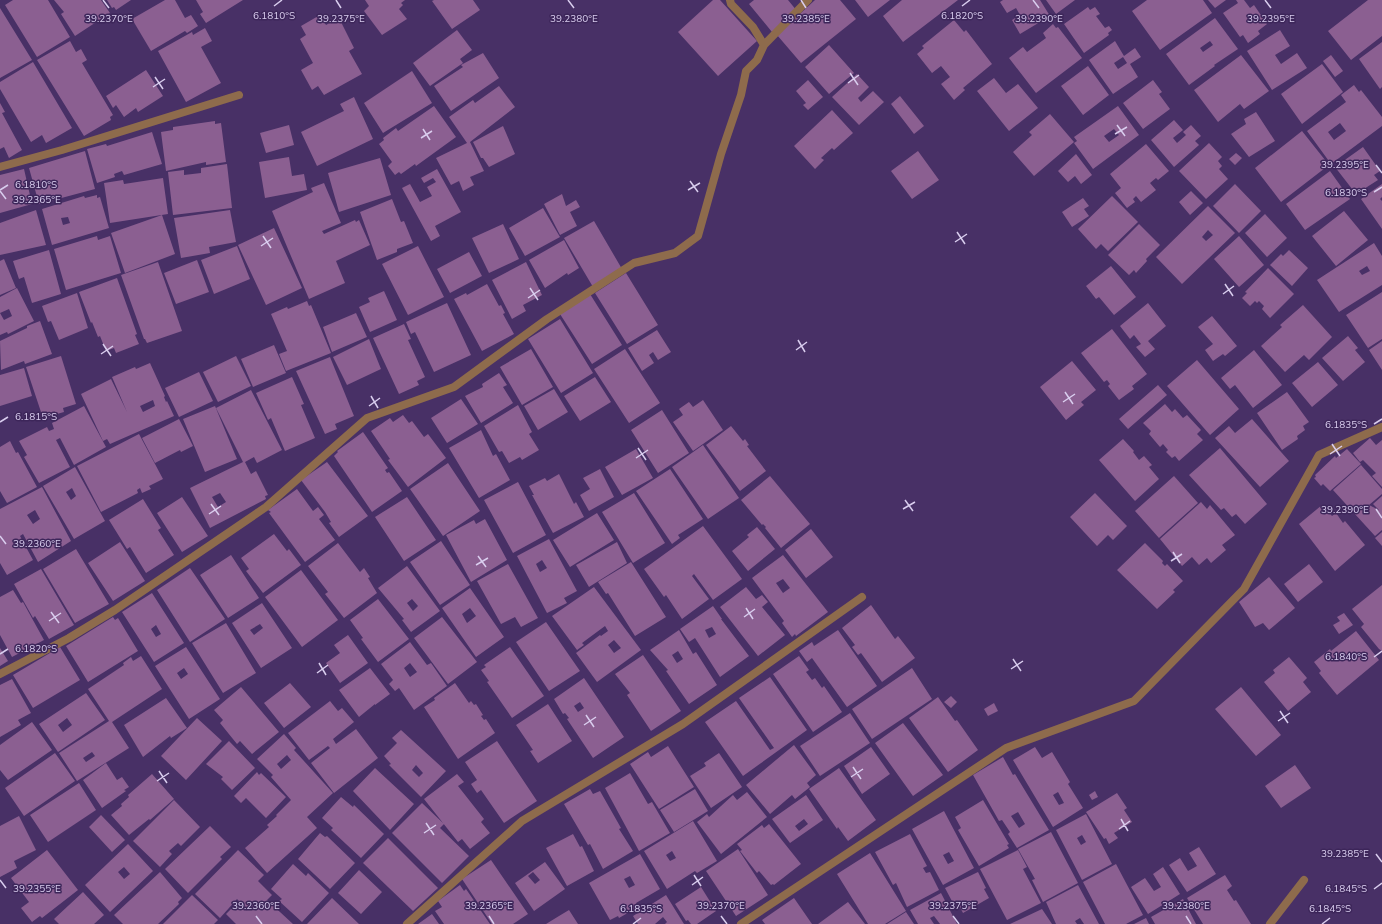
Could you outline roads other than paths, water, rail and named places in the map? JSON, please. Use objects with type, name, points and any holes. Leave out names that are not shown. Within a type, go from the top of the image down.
[{"type":"street","points":[[730,0],[731,4],[753,26],[764,45]]},
{"type":"street","points":[[0,674],[69,638],[115,610],[266,507],[367,418],[454,387],[547,319],[634,263],[676,253],[698,236],[721,154],[741,94],[746,71],[757,60],[764,45],[808,0]]},
{"type":"street","points":[[0,168],[239,95]]},
{"type":"street","points":[[741,924],[1006,748],[1134,701],[1244,589],[1318,455],[1382,427]]},
{"type":"street","points":[[407,924],[522,821],[683,724],[862,597]]},
{"type":"street","points":[[1270,924],[1304,880]]}]
